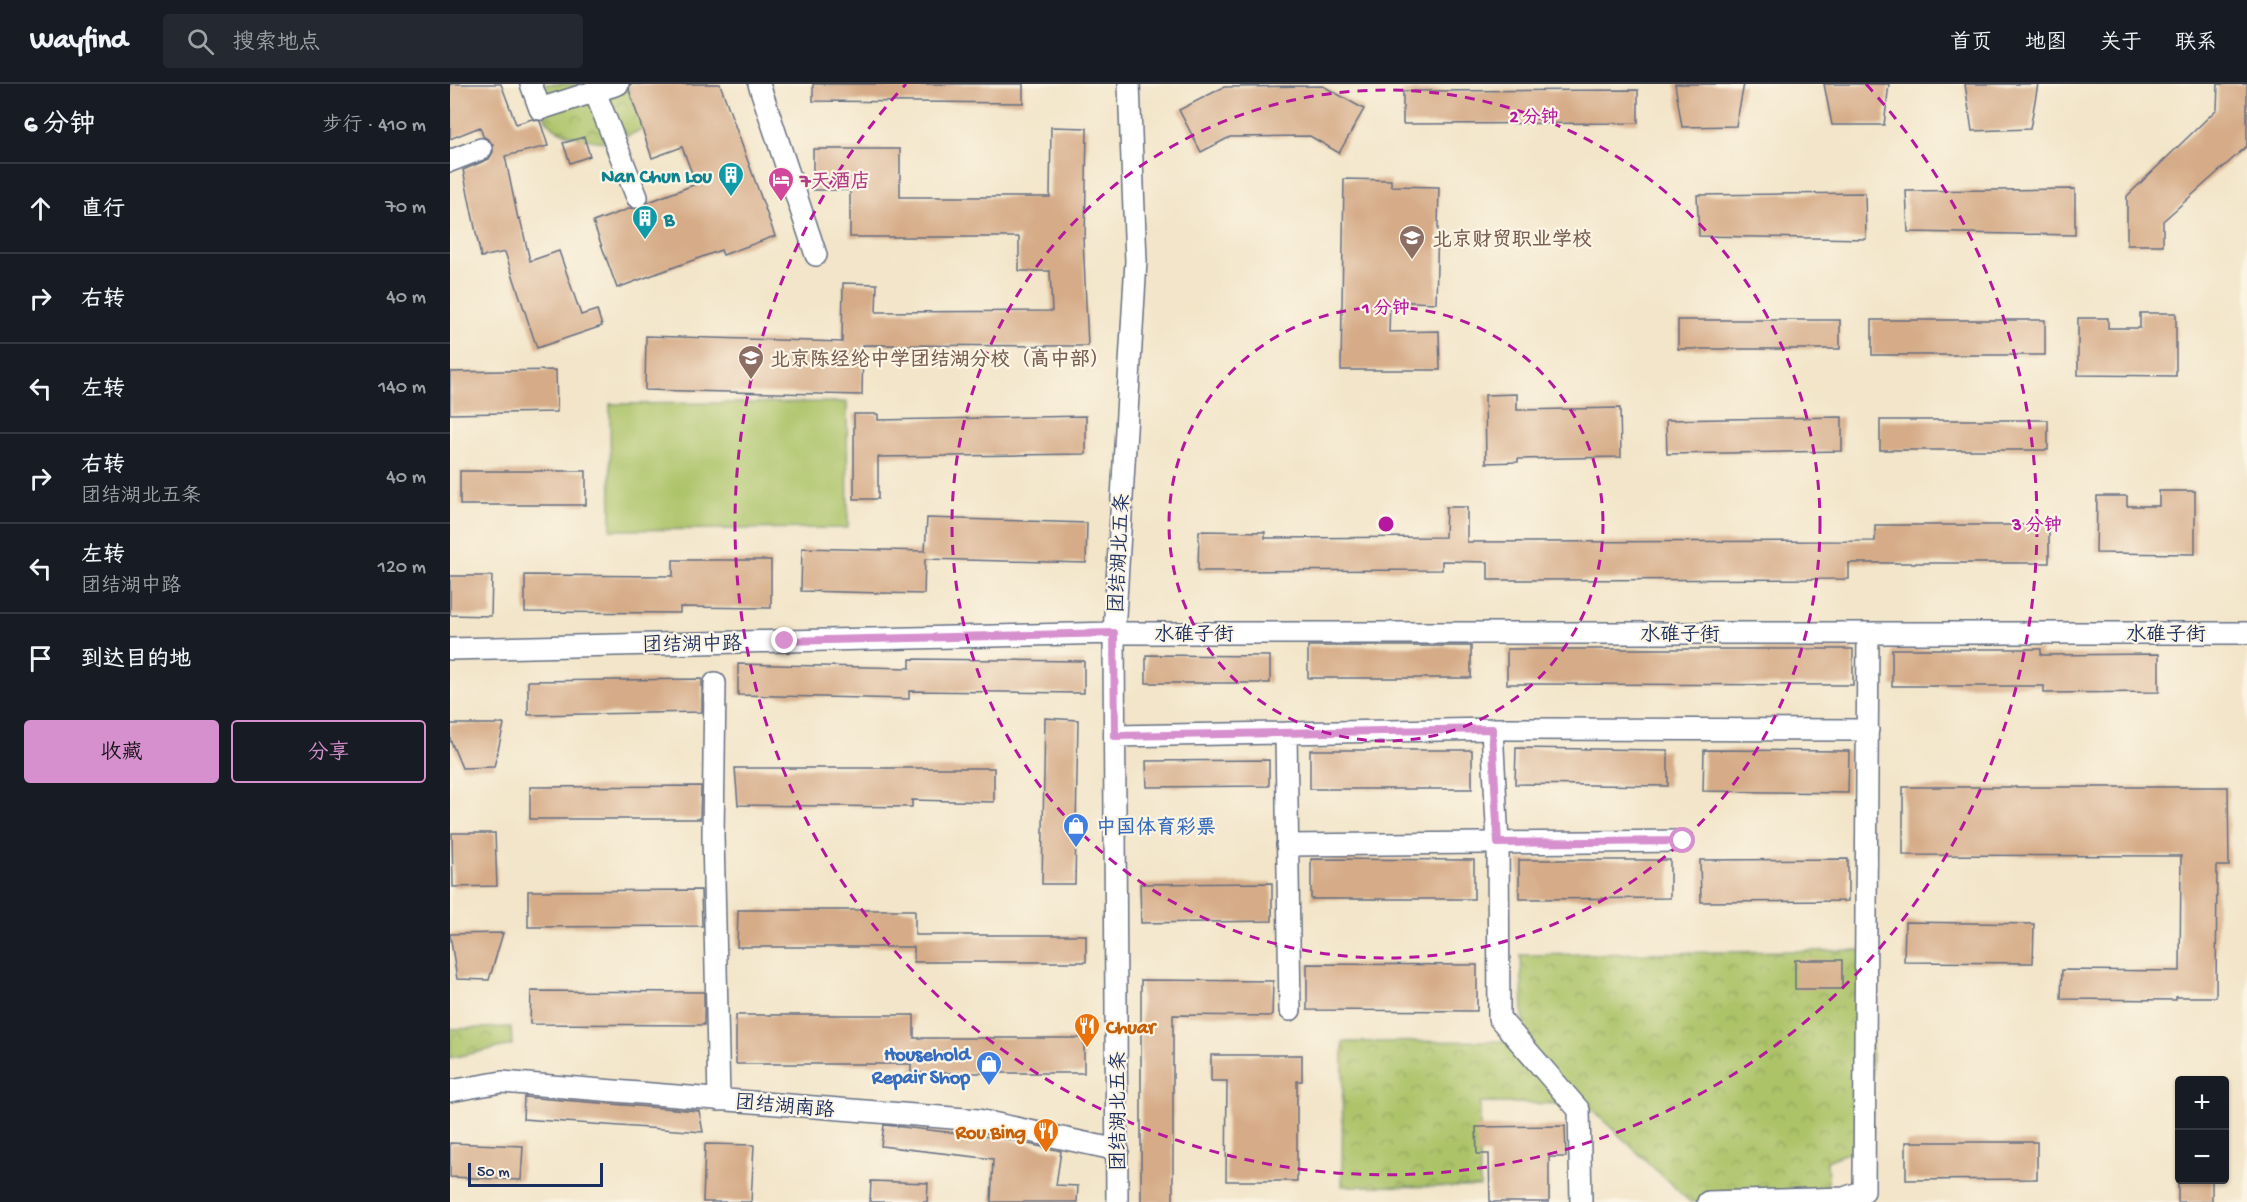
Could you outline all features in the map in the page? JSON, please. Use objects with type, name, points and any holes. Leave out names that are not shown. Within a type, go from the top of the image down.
[{"type":"street","points":[[531,84],[540,109],[618,84]]},
{"type":"street","points":[[759,84],[816,255]]},
{"type":"street","name":"团结湖北五条","points":[[1117,1202],[1114,633],[1136,261],[1129,84]]},
{"type":"street","points":[[595,92],[637,197]]},
{"type":"street","points":[[450,161],[481,149]]},
{"type":"street","name":"水碓子街","points":[[1114,633],[2247,633]]},
{"type":"street","name":"团结湖中路","points":[[450,649],[1114,633]]},
{"type":"street","points":[[1708,1202],[1844,1198],[1864,1191],[1868,633]]},
{"type":"street","points":[[715,683],[713,836],[719,1100]]},
{"type":"street","points":[[1115,736],[1492,729],[1868,730]]},
{"type":"street","points":[[1492,729],[1498,843],[1499,1018],[1579,1110],[1581,1202]]},
{"type":"street","points":[[1286,733],[1290,1010]]},
{"type":"street","points":[[1287,845],[1683,841]]},
{"type":"street","name":"团结湖南路","points":[[450,1091],[502,1083],[978,1120],[1118,1150]]},
{"type":"green space","points":[[531,84],[627,84],[643,129],[623,138],[609,141],[591,140],[571,135],[549,123]]},
{"type":"green space","points":[[847,402],[848,528],[611,530],[610,404]]},
{"type":"green space","points":[[1871,950],[1872,1134],[1847,1153],[1827,1161],[1829,1202],[1690,1202],[1586,1104],[1480,1103],[1480,1187],[1342,1186],[1343,1042],[1524,1041],[1521,955]]},
{"type":"green space","points":[[511,1027],[512,1045],[450,1058],[450,1029]]},
{"type":"building","points":[[450,84],[501,84],[516,124],[532,119],[540,121],[548,146],[505,156],[518,219],[520,218],[530,261],[559,251],[581,315],[597,310],[602,326],[537,348],[505,252],[481,257],[463,170],[489,159],[493,152],[493,145],[483,136],[480,127],[450,139]]},
{"type":"building","points":[[630,84],[720,84],[775,236],[723,255],[721,250],[617,288],[593,222],[631,208],[641,209],[649,202],[696,184],[682,147],[652,158],[629,90]]},
{"type":"building","points":[[813,84],[1023,84],[1023,103],[813,101]]},
{"type":"building","points":[[1675,84],[1744,84],[1736,126],[1682,127]]},
{"type":"building","points":[[1824,84],[1889,84],[1884,125],[1832,125]]},
{"type":"building","points":[[1965,84],[2038,84],[2030,129],[1972,131]]},
{"type":"building","points":[[2218,84],[2247,84],[2247,146],[2163,221],[2163,245],[2127,245],[2127,196],[2217,109]]},
{"type":"building","points":[[1323,86],[1364,109],[1339,153],[1310,136],[1230,137],[1201,152],[1179,110],[1224,87]]},
{"type":"building","points":[[1638,90],[1638,123],[1403,124],[1403,91]]},
{"type":"building","points":[[1051,127],[1087,128],[1085,238],[1083,238],[1088,346],[863,345],[862,395],[645,390],[646,336],[842,342],[843,283],[877,284],[876,312],[1052,311],[1050,271],[1019,271],[1019,237],[850,237],[850,190],[813,190],[813,149],[900,149],[900,197],[1050,197]]},
{"type":"building","points":[[584,137],[590,156],[570,163],[563,143]]},
{"type":"building","points":[[1344,179],[1391,180],[1391,186],[1439,187],[1436,303],[1390,301],[1389,332],[1439,331],[1440,370],[1341,370]]},
{"type":"building","points":[[2075,189],[2075,235],[1908,232],[1906,191]]},
{"type":"building","points":[[1865,193],[1866,239],[1699,236],[1697,195]]},
{"type":"building","points":[[2140,313],[2176,313],[2176,376],[2078,375],[2078,318],[2108,318],[2108,328],[2140,328]]},
{"type":"building","points":[[1678,320],[1840,320],[1840,349],[1678,349]]},
{"type":"building","points":[[1872,320],[2045,320],[2045,355],[1872,355]]},
{"type":"building","points":[[556,370],[557,412],[450,414],[450,372]]},
{"type":"building","points":[[1517,394],[1517,410],[1620,408],[1621,457],[1518,459],[1518,462],[1486,463],[1485,395]]},
{"type":"building","points":[[854,414],[878,414],[878,420],[1086,416],[1086,454],[878,457],[878,499],[854,499]]},
{"type":"building","points":[[1842,417],[1842,451],[1667,454],[1666,420]]},
{"type":"building","points":[[1880,420],[2048,420],[2048,450],[1880,450]]},
{"type":"building","points":[[460,471],[586,471],[586,505],[460,505]]},
{"type":"building","points":[[2159,491],[2195,491],[2195,554],[2096,553],[2097,496],[2127,496],[2127,506],[2159,506]]},
{"type":"building","points":[[1446,507],[1467,507],[1467,542],[1875,541],[1875,525],[2049,525],[2049,563],[1849,563],[1849,579],[1488,580],[1488,562],[1442,561],[1442,570],[1198,571],[1199,531],[1265,532],[1265,538],[1445,537]]},
{"type":"building","points":[[927,518],[1087,523],[1086,563],[925,559],[924,594],[801,591],[802,548],[925,551]]},
{"type":"building","points":[[673,560],[771,560],[771,608],[680,607],[680,613],[525,612],[525,575],[673,576]]},
{"type":"building","points":[[450,576],[492,576],[491,616],[450,615]]},
{"type":"building","points":[[1308,646],[1471,646],[1471,678],[1308,678]]},
{"type":"building","points":[[1507,649],[1853,649],[1853,685],[1507,684]]},
{"type":"building","points":[[1892,649],[2041,649],[2041,655],[2159,654],[2159,692],[2044,693],[2044,686],[1892,686]]},
{"type":"building","points":[[1146,655],[1270,656],[1270,683],[1146,683]]},
{"type":"building","points":[[910,659],[1084,661],[1084,693],[909,691],[909,699],[738,695],[738,664],[910,668]]},
{"type":"building","points":[[702,679],[702,712],[528,715],[528,681]]},
{"type":"building","points":[[1045,718],[1078,720],[1075,884],[1042,884]]},
{"type":"building","points":[[450,724],[504,724],[494,767],[462,768],[450,739]]},
{"type":"building","points":[[1516,748],[1668,750],[1668,786],[1515,784]]},
{"type":"building","points":[[1310,750],[1472,750],[1472,789],[1310,789]]},
{"type":"building","points":[[1704,750],[1849,751],[1848,793],[1703,791]]},
{"type":"building","points":[[1269,760],[1269,786],[1147,787],[1146,761]]},
{"type":"building","points":[[735,768],[994,768],[994,802],[912,800],[912,807],[738,805]]},
{"type":"building","points":[[701,786],[700,819],[530,819],[530,787]]},
{"type":"building","points":[[1903,787],[2228,787],[2229,866],[2217,866],[2216,997],[2176,997],[2176,1000],[2061,999],[2062,970],[2180,971],[2181,856],[1903,855]]},
{"type":"building","points":[[452,833],[495,833],[497,886],[453,887]]},
{"type":"building","points":[[1311,859],[1474,860],[1474,899],[1311,899]]},
{"type":"building","points":[[1848,859],[1848,901],[1701,902],[1700,860]]},
{"type":"building","points":[[1519,860],[1670,860],[1670,898],[1519,899]]},
{"type":"building","points":[[1272,883],[1272,921],[1141,923],[1140,884]]},
{"type":"building","points":[[701,890],[702,926],[528,927],[528,891]]},
{"type":"building","points":[[738,910],[915,910],[915,935],[1086,935],[1086,962],[914,962],[914,947],[737,947]]},
{"type":"building","points":[[1905,922],[2034,924],[2033,963],[1904,962]]},
{"type":"building","points":[[503,933],[489,980],[457,979],[450,934]]},
{"type":"building","points":[[1795,960],[1842,960],[1842,989],[1795,989]]},
{"type":"building","points":[[1307,964],[1477,965],[1477,1011],[1307,1010]]},
{"type":"building","points":[[1141,980],[1273,981],[1272,1016],[1173,1015],[1173,1202],[1141,1202]]},
{"type":"building","points":[[531,991],[704,992],[704,1025],[530,1024]]},
{"type":"building","points":[[736,1015],[914,1015],[914,1038],[1084,1038],[1084,1073],[911,1073],[911,1064],[736,1064]]},
{"type":"building","points":[[1211,1055],[1302,1055],[1302,1081],[1297,1081],[1297,1181],[1226,1181],[1227,1081],[1211,1081]]},
{"type":"building","points":[[524,1097],[699,1111],[703,1132],[523,1119]]},
{"type":"building","points":[[884,1125],[1000,1138],[1061,1151],[1056,1185],[1078,1186],[1077,1202],[991,1202],[993,1159],[881,1146]]},
{"type":"building","points":[[1565,1126],[1566,1157],[1549,1157],[1549,1202],[1490,1202],[1489,1154],[1477,1154],[1476,1127]]},
{"type":"building","points":[[1906,1142],[2037,1142],[2037,1179],[1906,1180]]},
{"type":"building","points":[[450,1143],[523,1146],[521,1180],[450,1177]]},
{"type":"building","points":[[705,1144],[754,1145],[751,1202],[703,1202]]},
{"type":"building","points":[[871,1181],[928,1183],[927,1202],[870,1202]]},
{"type":"building","points":[[2178,1184],[2212,1184],[2212,1202],[2178,1202]]},
{"type":"place","name":"Nan Chun Lou","points":[[731,198]]},
{"type":"place","name":"7天酒店","points":[[781,203]]},
{"type":"place","name":"B","points":[[645,241]]},
{"type":"place","name":"北京财贸职业学校","points":[[1412,261]]},
{"type":"place","name":"北京陈经纶中学团结湖分校（高中部）","points":[[751,381]]},
{"type":"place","name":"中国体育彩票","points":[[1076,849]]},
{"type":"place","name":"Chuar","points":[[1087,1049]]},
{"type":"place","name":"Household Repair Shop","points":[[989,1087]]},
{"type":"place","name":"Rou Bing","points":[[1046,1154]]},
{"type":"route","points":[[785,641],[1114,633],[1115,736],[1492,729],[1498,843],[1683,841]]}]
